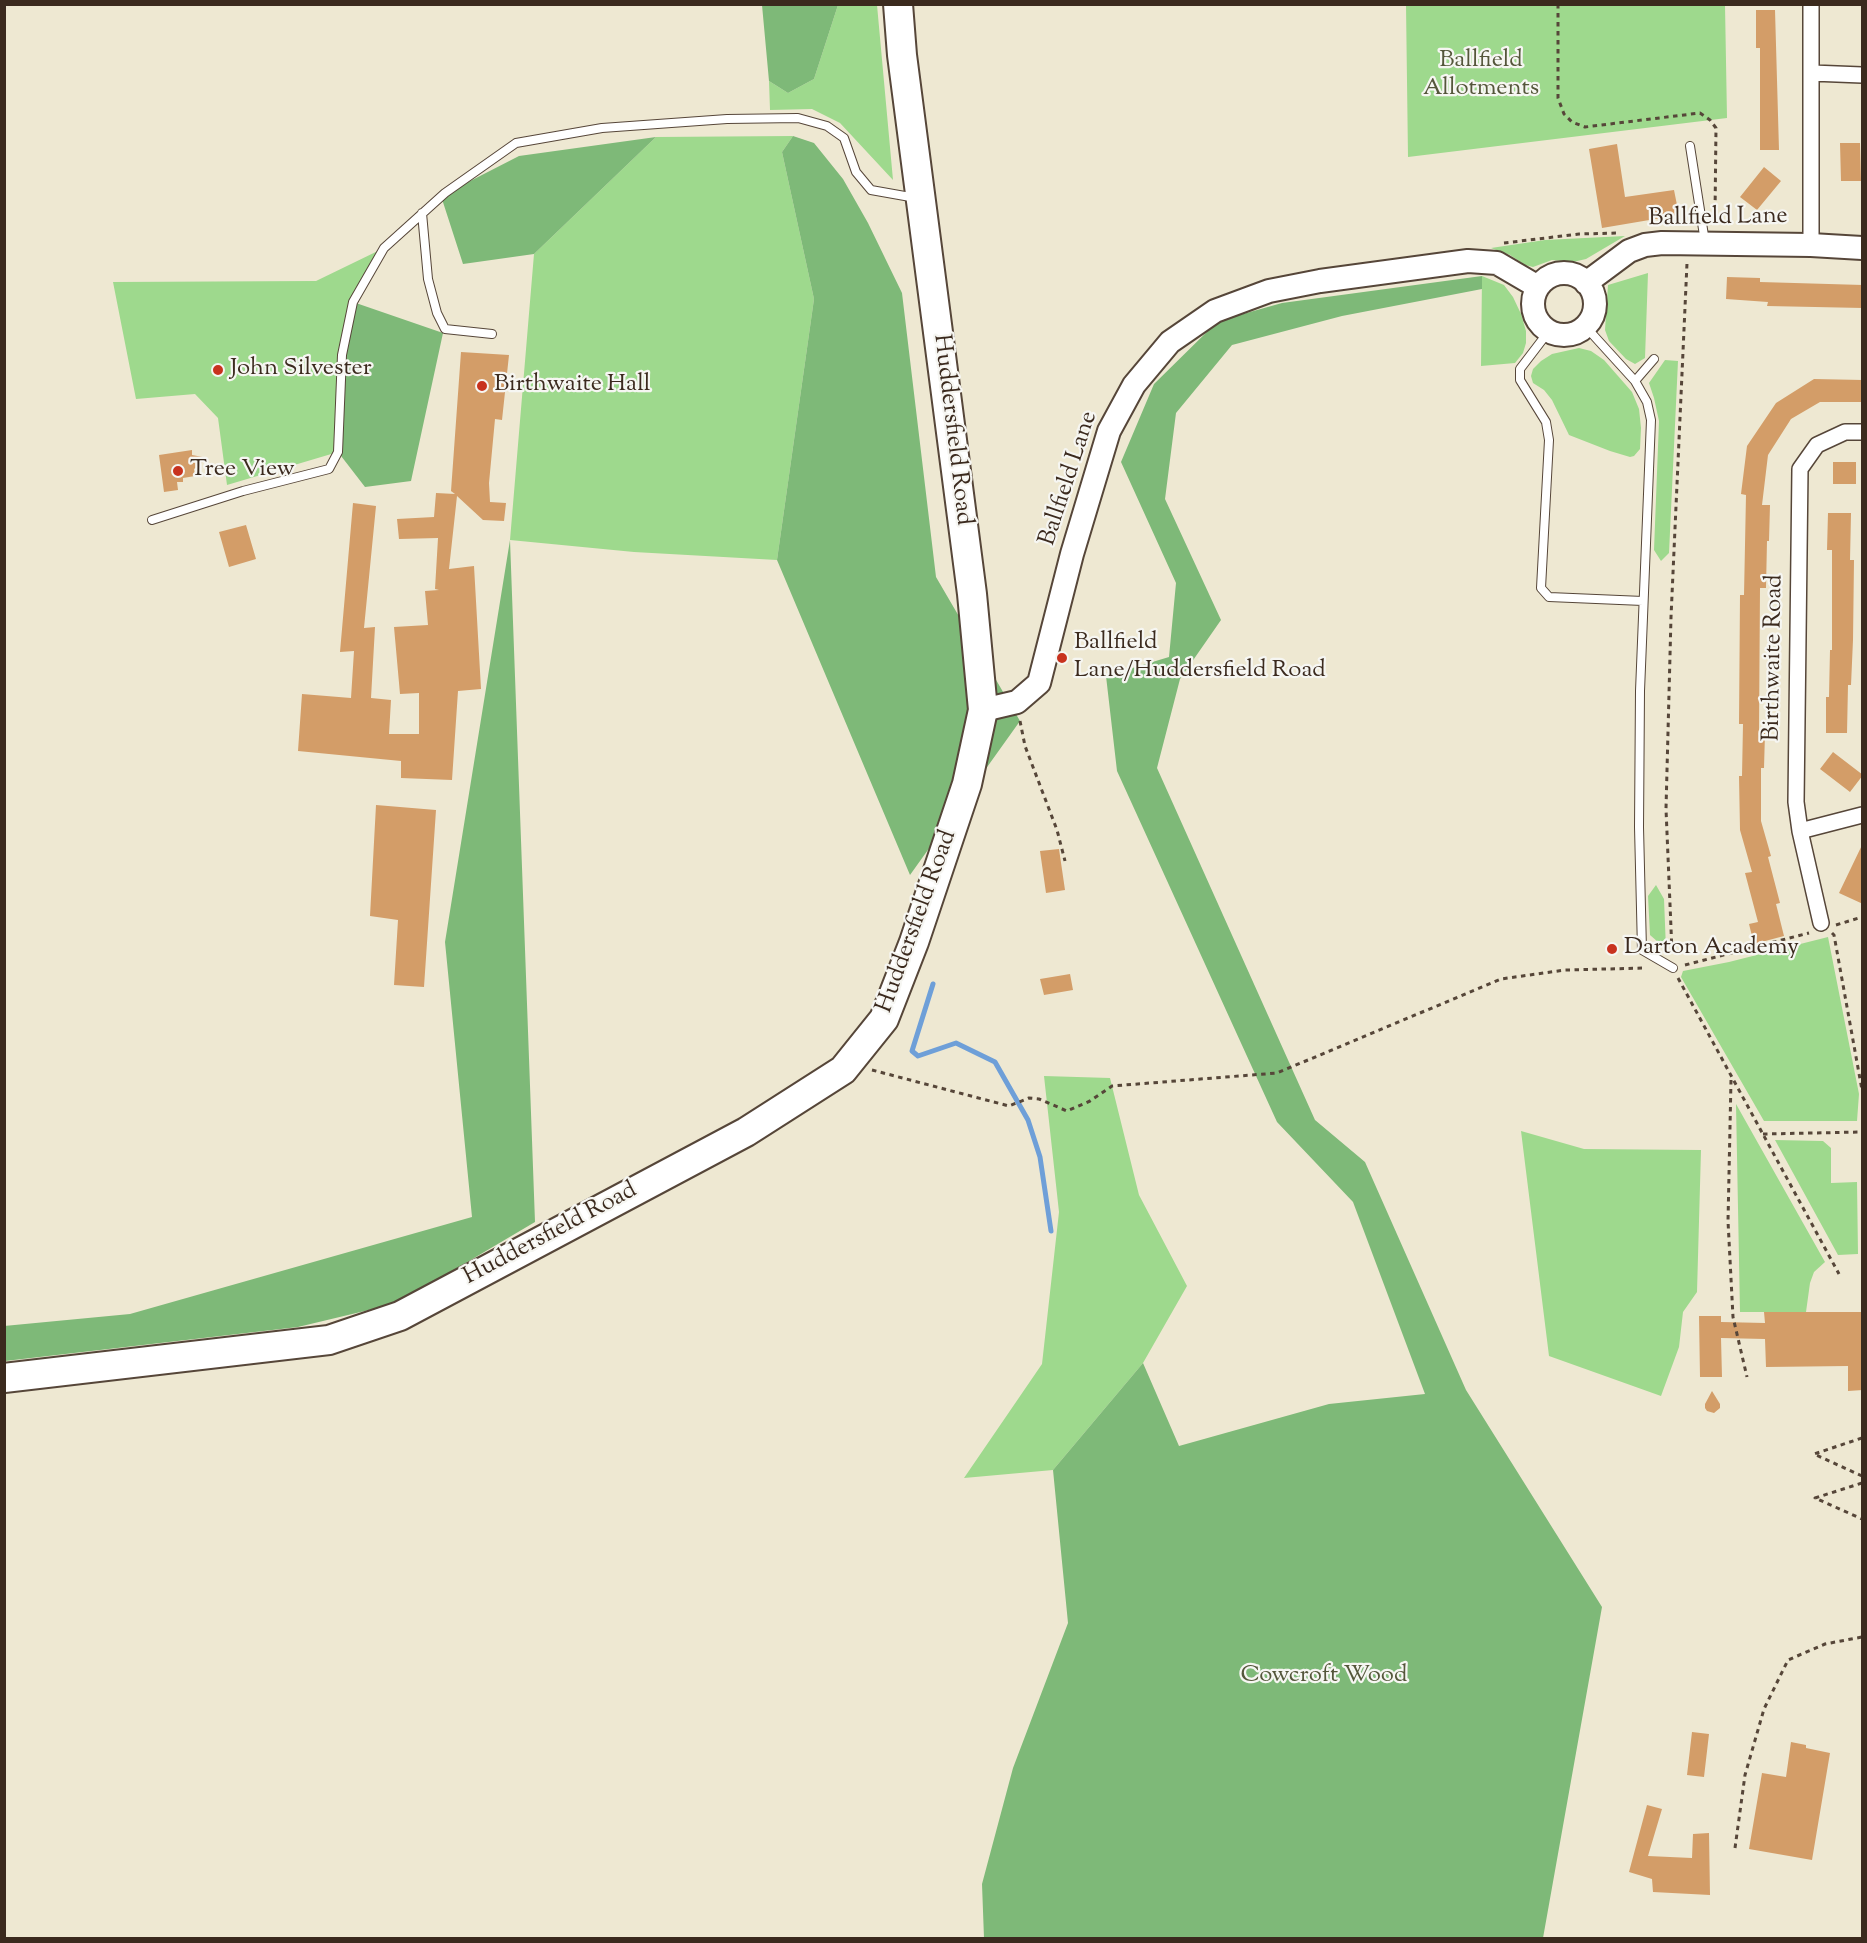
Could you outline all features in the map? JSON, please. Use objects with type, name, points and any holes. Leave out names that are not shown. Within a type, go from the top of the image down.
[{"type":"highway","name":"Huddersfield Road","points":[[4,1378],[329,1340],[400,1316],[746,1132],[843,1070],[884,1018],[914,942],[967,784],[983,710],[972,594],[920,199],[898,4]]},
{"type":"street","points":[[1811,4],[1811,245]]},
{"type":"street","points":[[1812,73],[1863,75]]},
{"type":"street","name":"Ballfield Lane","points":[[1586,283],[1629,251],[1645,244],[1703,243],[1863,248]]},
{"type":"street","name":"Ballfield Lane","points":[[983,710],[1017,702],[1039,683],[1072,554],[1109,431],[1134,385],[1170,342],[1215,311],[1269,291],[1320,281],[1468,261],[1497,263],[1538,287]]},
{"type":"street","points":[[1561,273],[1579,277],[1586,283],[1594,300],[1591,318],[1578,332],[1558,334],[1549,331],[1535,316],[1534,296],[1538,287],[1552,275],[1561,273]]},
{"type":"street","name":"Birthwaite Road","points":[[1821,923],[1800,831],[1796,802],[1800,469],[1817,445],[1845,432],[1863,432]]},
{"type":"street","points":[[1800,831],[1863,814]]},
{"type":"lane","points":[[152,520],[243,491],[329,469],[338,452],[342,355],[353,302],[384,248],[445,193],[516,143],[602,128],[727,119],[798,118],[827,126],[844,138],[856,172],[871,190],[920,199]]},
{"type":"lane","points":[[1690,146],[1703,243]]},
{"type":"lane","points":[[422,213],[428,279],[436,314],[446,329],[492,334]]},
{"type":"lane","points":[[1585,326],[1635,381],[1647,402],[1651,420],[1640,691],[1639,827],[1642,950],[1672,968]]},
{"type":"lane","points":[[1549,331],[1520,369],[1520,380],[1546,422],[1549,440],[1541,588],[1549,597],[1643,601]]},
{"type":"lane","points":[[1635,381],[1654,359]]},
{"type":"path","points":[[1558,4],[1558,98],[1564,114],[1572,122],[1585,126],[1700,113],[1716,128],[1703,243],[1671,617],[1666,809],[1672,968],[1839,1274]]},
{"type":"path","points":[[1497,244],[1579,234],[1626,233]]},
{"type":"path","points":[[1017,702],[1025,746],[1057,830],[1065,861]]},
{"type":"path","points":[[1821,923],[1836,925],[1863,917]]},
{"type":"path","points":[[868,1070],[1009,1106],[1029,1098],[1039,1099],[1067,1111],[1090,1101],[1112,1086],[1277,1073],[1501,979],[1565,970],[1672,968],[1808,935],[1821,923]]},
{"type":"path","points":[[1821,923],[1834,935],[1863,1090]]},
{"type":"path","points":[[1731,1078],[1728,1221],[1732,1306],[1747,1377]]},
{"type":"path","points":[[1763,1134],[1863,1132]]},
{"type":"path","points":[[1863,1438],[1814,1454],[1863,1476]]},
{"type":"path","points":[[1863,1483],[1815,1498],[1863,1520]]},
{"type":"path","points":[[1735,1848],[1745,1775],[1764,1709],[1788,1660],[1825,1644],[1863,1636]]},
{"type":"green space","points":[[762,5],[838,5],[814,79],[788,93],[769,81]]},
{"type":"green space","points":[[838,5],[877,5],[893,180],[840,123],[812,109],[770,110],[769,81],[788,93],[814,79]]},
{"type":"green space","name":"Ballfield Allotments","points":[[1406,5],[1725,5],[1727,118],[1408,157]]},
{"type":"green space","points":[[793,136],[782,152],[814,299],[777,560],[634,552],[510,540],[534,254],[656,137]]},
{"type":"green space","points":[[793,136],[814,143],[843,179],[868,223],[902,293],[936,577],[1020,721],[910,875],[777,560],[814,299],[782,152]]},
{"type":"green space","points":[[656,137],[534,254],[463,264],[441,196],[519,156]]},
{"type":"green space","points":[[1625,236],[1586,259],[1573,262],[1552,260],[1533,267],[1491,248],[1545,240]]},
{"type":"green space","points":[[384,248],[353,302],[338,452],[227,485],[218,418],[195,394],[136,399],[113,282],[316,281]]},
{"type":"green space","points":[[1648,273],[1645,358],[1635,364],[1626,359],[1609,341],[1605,330],[1608,285]]},
{"type":"green space","points":[[1482,276],[1504,285],[1521,314],[1526,331],[1526,343],[1523,353],[1515,363],[1481,366]]},
{"type":"green space","name":"Cowcroft Wood","points":[[1482,276],[1482,289],[1342,316],[1232,345],[1176,413],[1165,499],[1221,620],[1180,679],[1157,768],[1315,1120],[1365,1162],[1466,1390],[1602,1607],[1543,1938],[984,1938],[982,1884],[1013,1768],[1068,1623],[1053,1470],[1143,1363],[1179,1446],[1329,1404],[1425,1394],[1353,1202],[1277,1122],[1117,771],[1106,676],[1169,657],[1176,583],[1121,462],[1154,384],[1218,321],[1282,303]]},
{"type":"green space","points":[[353,302],[443,333],[411,481],[365,487],[338,452],[342,355]]},
{"type":"green space","points":[[1579,348],[1591,351],[1604,360],[1632,392],[1639,409],[1641,428],[1640,449],[1634,456],[1610,451],[1569,435],[1552,400],[1544,390],[1533,383],[1531,376],[1533,369],[1541,361],[1552,354]]},
{"type":"green space","points":[[1665,360],[1678,361],[1669,553],[1661,561],[1654,550],[1659,421],[1649,383]]},
{"type":"green space","points":[[510,540],[535,1222],[398,1303],[298,1327],[5,1361],[4,1326],[130,1314],[472,1217],[445,942]]},
{"type":"green space","points":[[1656,885],[1664,899],[1666,949],[1650,935],[1648,896]]},
{"type":"green space","points":[[1828,937],[1859,1094],[1857,1121],[1764,1121],[1681,977],[1683,971]]},
{"type":"green space","points":[[1044,1076],[1110,1078],[1139,1195],[1187,1286],[1143,1363],[1053,1470],[964,1478],[1042,1364],[1059,1212]]},
{"type":"green space","points":[[1736,1104],[1825,1262],[1814,1272],[1806,1312],[1740,1312]]},
{"type":"green space","points":[[1521,1131],[1584,1149],[1701,1150],[1697,1292],[1683,1312],[1679,1347],[1661,1396],[1549,1356]]},
{"type":"green space","points":[[1775,1140],[1823,1141],[1831,1148],[1831,1183],[1857,1182],[1858,1254],[1838,1255]]},
{"type":"building","points":[[1756,10],[1775,10],[1779,150],[1760,150],[1760,48],[1756,48]]},
{"type":"building","points":[[1840,143],[1860,143],[1861,181],[1841,181]]},
{"type":"building","points":[[1617,144],[1625,197],[1674,190],[1679,215],[1602,228],[1589,149]]},
{"type":"building","points":[[1764,167],[1781,181],[1757,210],[1740,197]]},
{"type":"building","points":[[1727,277],[1760,278],[1760,282],[1863,285],[1863,308],[1767,306],[1768,302],[1726,299]]},
{"type":"building","points":[[461,352],[509,355],[502,420],[495,419],[489,483],[490,502],[506,503],[504,521],[483,520],[457,496],[449,569],[474,566],[481,689],[458,691],[452,780],[401,778],[401,761],[298,751],[302,694],[351,698],[354,651],[340,652],[353,503],[376,506],[364,628],[375,627],[371,698],[391,700],[389,734],[419,734],[419,693],[400,694],[394,627],[428,625],[425,591],[439,590],[435,589],[438,538],[399,539],[397,519],[434,517],[436,493],[455,494],[451,491]]},
{"type":"building","points":[[1814,379],[1863,380],[1863,402],[1820,402],[1791,419],[1768,455],[1762,505],[1770,505],[1769,541],[1767,541],[1766,588],[1760,588],[1759,733],[1765,733],[1764,768],[1761,768],[1761,821],[1771,856],[1768,857],[1780,903],[1776,904],[1784,936],[1754,944],[1749,924],[1758,922],[1745,873],[1752,872],[1740,830],[1739,776],[1742,776],[1743,724],[1739,724],[1740,595],[1744,595],[1746,495],[1741,494],[1747,446],[1776,403]]},
{"type":"building","name":"Tree View","points":[[192,450],[192,455],[208,458],[194,469],[195,476],[183,478],[183,482],[177,482],[178,490],[164,492],[159,455]]},
{"type":"building","points":[[1833,462],[1856,462],[1856,484],[1833,484]]},
{"type":"building","points":[[1828,513],[1851,513],[1850,560],[1854,560],[1853,640],[1851,685],[1848,685],[1847,733],[1826,733],[1826,697],[1829,697],[1830,650],[1832,650],[1832,550],[1827,550]]},
{"type":"building","points":[[246,525],[256,559],[229,567],[219,532]]},
{"type":"building","points":[[1833,752],[1863,775],[1850,792],[1820,769]]},
{"type":"building","points":[[376,805],[436,810],[424,987],[394,985],[398,920],[370,916]]},
{"type":"building","points":[[1863,843],[1863,904],[1839,893]]},
{"type":"building","points":[[1059,849],[1065,890],[1046,893],[1040,851]]},
{"type":"building","points":[[1070,974],[1073,990],[1044,995],[1040,979]]},
{"type":"building","points":[[1764,1312],[1863,1312],[1863,1390],[1848,1391],[1848,1366],[1766,1367],[1765,1339],[1721,1338],[1722,1377],[1700,1377],[1699,1316],[1721,1316],[1721,1322],[1765,1323]]},
{"type":"building","points":[[1712,1391],[1720,1404],[1720,1408],[1714,1413],[1705,1408]]},
{"type":"building","points":[[1692,1732],[1709,1734],[1704,1777],[1687,1775]]},
{"type":"building","points":[[1791,1742],[1830,1753],[1812,1860],[1749,1849],[1762,1773],[1786,1777]]},
{"type":"building","points":[[1647,1805],[1662,1809],[1648,1856],[1692,1858],[1693,1834],[1709,1833],[1710,1895],[1653,1892],[1652,1879],[1629,1872]]},
{"type":"waterway","points":[[933,984],[912,1051],[918,1056],[956,1043],[995,1062],[1028,1120],[1040,1157],[1051,1231]]},
{"type":"place","name":"John Silvester","points":[[218,370]]},
{"type":"place","name":"Birthwaite Hall","points":[[482,386]]},
{"type":"place","name":"Tree View","points":[[178,471]]},
{"type":"place","name":"Ballfield Lane/Huddersfield Road","points":[[1062,658]]},
{"type":"place","name":"Darton Academy","points":[[1612,949]]}]
